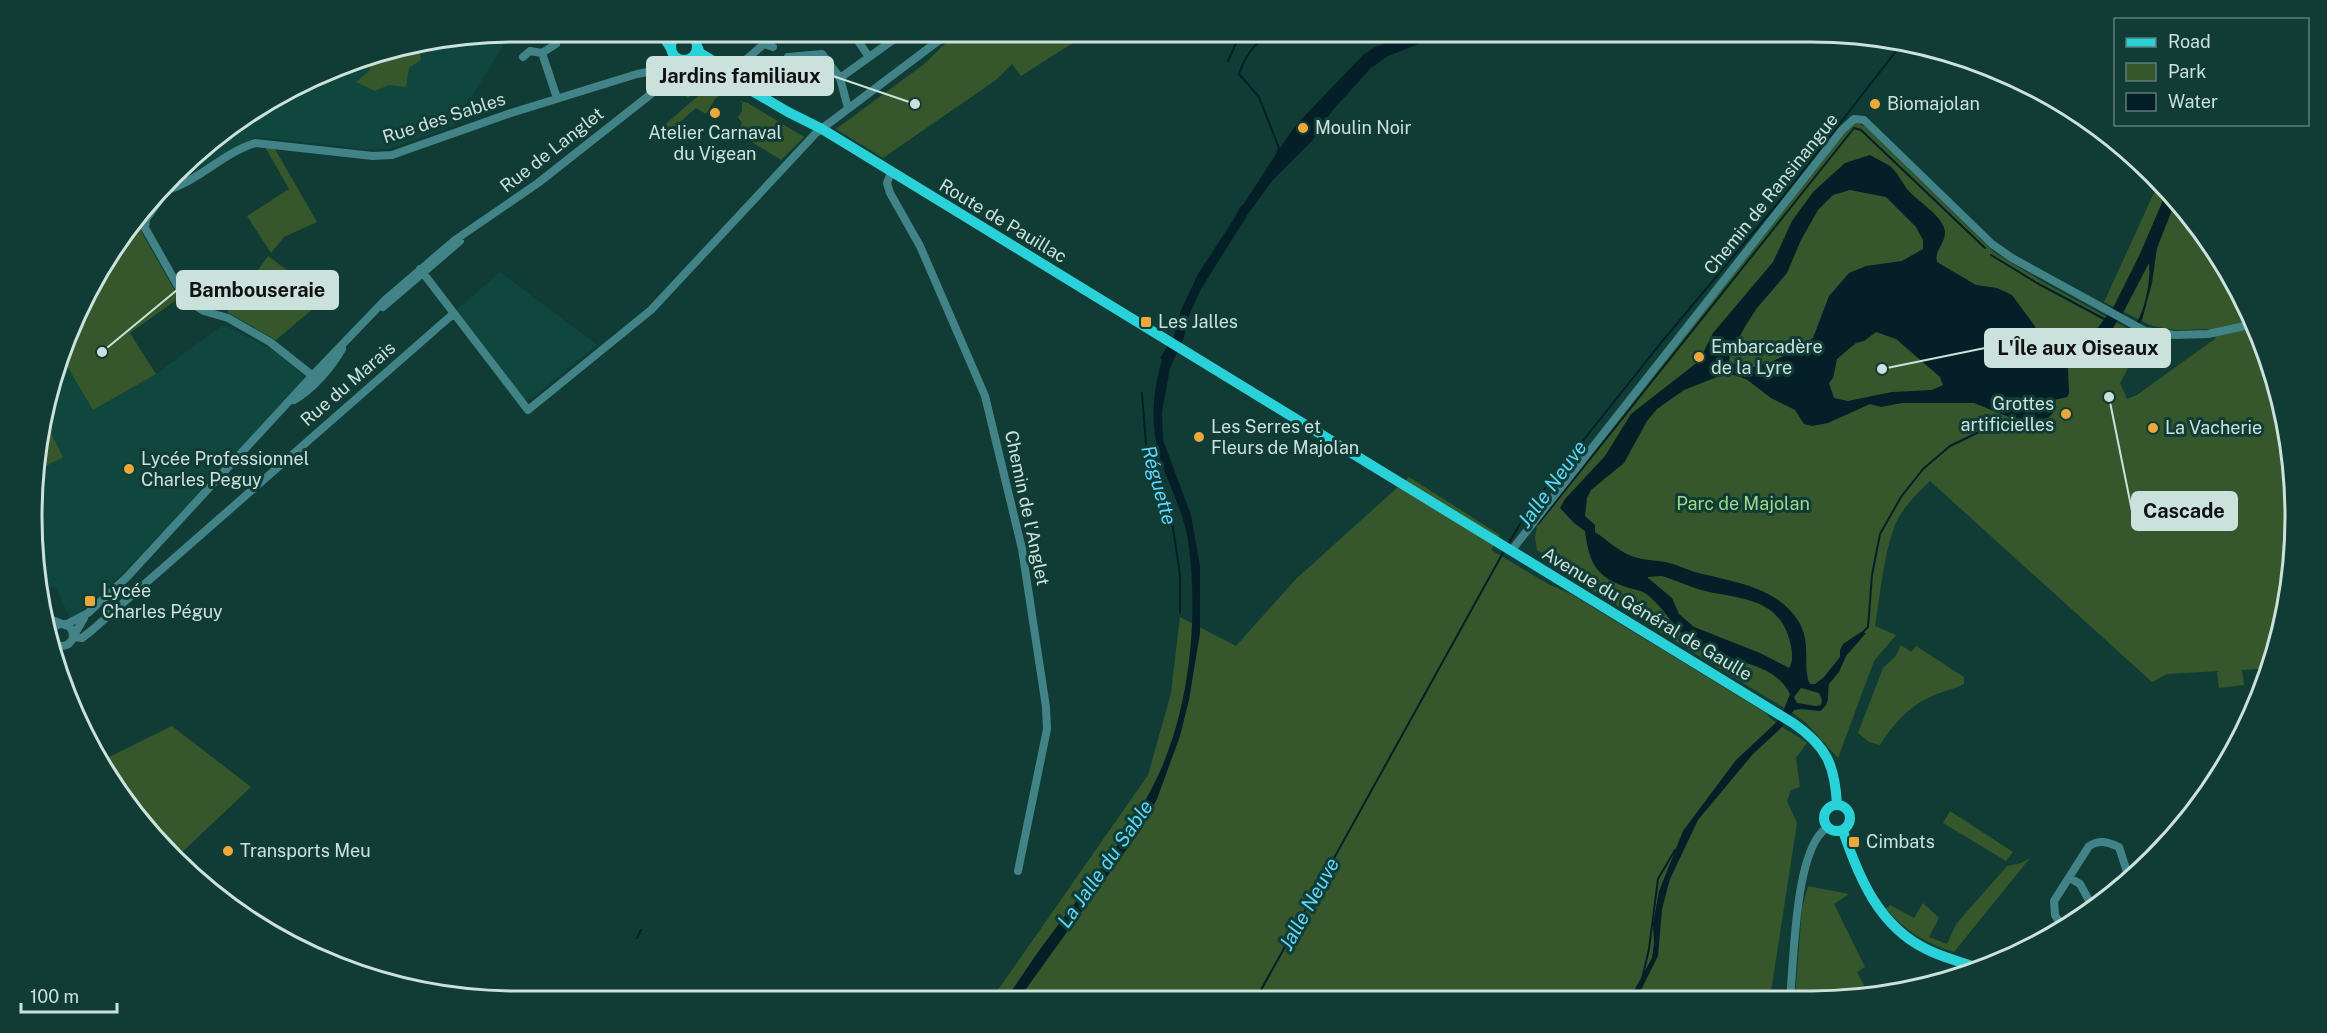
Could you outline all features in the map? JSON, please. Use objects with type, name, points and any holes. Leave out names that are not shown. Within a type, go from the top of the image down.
[{"type":"main road","points":[[667,42],[678,59],[687,60],[695,55],[696,42]]},
{"type":"main road","points":[[671,50],[672,42]]},
{"type":"main road","name":"Route de Pauillac","points":[[698,42],[705,56],[731,75]]},
{"type":"main road","name":"Route de Pauillac","points":[[687,60],[701,62],[731,75],[791,108],[891,172],[1185,351]]},
{"type":"main road","name":"Avenue du Général de Gaulle","points":[[1185,351],[1793,723],[1820,747],[1831,765],[1837,805]]},
{"type":"main road","points":[[1837,805],[1845,808],[1850,815],[1849,824],[1843,831],[1835,832],[1827,828],[1824,820],[1826,811],[1837,805]]},
{"type":"main road","points":[[1843,831],[1869,894],[1881,913],[1897,930],[1926,949],[1967,964]]},
{"type":"street","points":[[859,42],[869,57]]},
{"type":"street","points":[[840,78],[890,42]]},
{"type":"street","points":[[422,272],[528,410],[651,310],[822,129],[937,42]]},
{"type":"street","points":[[523,57],[530,51],[542,53],[556,44]]},
{"type":"street","points":[[731,75],[764,44],[772,47]]},
{"type":"street","name":"Rue de Langlet","points":[[651,94],[673,63],[671,50]]},
{"type":"street","points":[[542,53],[557,98]]},
{"type":"street","points":[[788,57],[822,54],[840,78],[848,108]]},
{"type":"street","name":"Rue de Langlet","points":[[64,625],[88,613],[127,577],[286,405],[305,394],[315,377],[336,360],[346,342],[385,300],[422,272],[454,240],[538,183],[651,94],[668,84],[678,66],[687,60]]},
{"type":"street","name":"Rue des Sables","points":[[176,186],[187,183],[239,150],[255,143],[373,156],[392,155],[557,98],[648,71],[665,77]]},
{"type":"street","name":"Chemin de Ransinangue","points":[[1511,551],[1827,148],[1852,120],[1864,120],[1992,244],[2136,326],[2175,335],[2208,334],[2245,326]]},
{"type":"street","name":"Chemin de l'Anglet","points":[[891,172],[887,183],[890,193],[920,246],[985,396],[1022,549],[1046,707],[1047,729],[1018,871]]},
{"type":"street","points":[[146,221],[145,228],[183,295],[204,311],[228,318],[270,342],[315,377]]},
{"type":"street","name":"Rue du Marais","points":[[73,637],[82,638],[91,631],[453,314]]},
{"type":"street","name":"Rue de Langlet","points":[[73,637],[88,613]]},
{"type":"street","points":[[54,620],[70,628],[73,637],[69,643],[60,646]]},
{"type":"street","points":[[55,627],[64,625]]},
{"type":"street","points":[[1791,991],[1802,883],[1815,839],[1827,828]]},
{"type":"street","points":[[2058,921],[2055,915],[2054,901],[2089,846],[2096,841],[2105,841],[2119,847],[2126,870]]},
{"type":"street","points":[[2070,878],[2080,884],[2089,900]]},
{"type":"shaded area","points":[[506,42],[453,126],[388,149],[366,149],[255,137],[187,176],[253,122],[279,106],[335,78],[364,67],[424,51]]},
{"type":"shaded area","points":[[500,272],[597,345],[531,399],[524,399],[457,310]]},
{"type":"shaded area","name":"Lycée Professionnel Charles Peguy","points":[[223,325],[275,351],[303,374],[304,381],[126,570],[70,619],[57,589],[47,586],[42,516],[43,485],[51,424],[66,366],[93,410],[156,374]]},
{"type":"green space","points":[[947,42],[1074,42],[1021,76],[1012,64],[996,80],[883,158],[836,129],[923,65]]},
{"type":"green space","points":[[420,52],[421,60],[409,68],[406,87],[389,85],[375,91],[356,82],[370,70],[369,65]]},
{"type":"green space","points":[[695,66],[712,77],[688,98],[674,83],[684,69]]},
{"type":"green space","points":[[720,81],[735,90],[733,95],[725,91],[715,99],[706,114],[696,108],[657,142],[652,136],[708,87]]},
{"type":"green space","points":[[740,101],[748,103],[804,137],[781,160],[737,133],[742,123],[738,117],[742,111]]},
{"type":"green space","name":"Parc de Majolan","points":[[1856,123],[1864,126],[1995,253],[2127,328],[2134,349],[2120,383],[2127,399],[2137,395],[2216,338],[2210,329],[2175,330],[2152,326],[2104,302],[2155,191],[2205,253],[2236,307],[2260,364],[2276,424],[2284,485],[2284,548],[2276,609],[2260,669],[2242,670],[2244,685],[2219,688],[2217,672],[2220,671],[2167,674],[2152,682],[1930,481],[1913,498],[1894,527],[1881,585],[1875,626],[1896,635],[1874,661],[1838,758],[1806,723],[1794,714],[1784,710],[1595,592],[1537,550],[1535,538],[1538,520],[1849,126]]},
{"type":"green space","points":[[265,147],[275,149],[317,222],[284,237],[271,253],[247,216],[289,189]]},
{"type":"green space","points":[[141,226],[142,233],[179,298],[130,333],[156,374],[93,410],[67,365],[78,335],[106,279]]},
{"type":"green space","points":[[268,256],[322,296],[312,306],[314,308],[276,340],[227,312]]},
{"type":"green space","points":[[50,431],[63,457],[46,466],[46,455]]},
{"type":"green space","points":[[1409,477],[1500,535],[1491,550],[1548,584],[1571,594],[1766,713],[1780,726],[1807,743],[1796,758],[1800,787],[1791,790],[1787,801],[1797,823],[1771,991],[997,991],[1148,775],[1171,693],[1180,617],[1236,646],[1296,579]]},
{"type":"green space","points":[[1901,645],[1911,652],[1916,646],[1964,677],[1964,684],[1932,696],[1913,707],[1895,724],[1880,745],[1869,742],[1858,733],[1883,668],[1895,657]]},
{"type":"green space","points":[[172,726],[251,787],[182,853],[140,805],[108,757]]},
{"type":"green space","points":[[1950,811],[2013,852],[2006,861],[1943,823]]},
{"type":"green space","points":[[2030,858],[1954,952],[1934,945],[1917,935],[1886,909],[1890,905],[1914,918],[1923,903],[1939,918],[1929,937],[1947,944],[1956,924],[2007,866]]},
{"type":"green space","points":[[1808,886],[1849,894],[1834,904],[1865,967],[1857,972],[1865,988],[1796,991],[1802,908]]},
{"type":"water","points":[[1390,42],[1426,42],[1388,56],[1371,68],[1332,111],[1312,141],[1272,181],[1248,214],[1201,289],[1190,313],[1183,340],[1170,368],[1162,412],[1163,440],[1191,515],[1200,566],[1200,633],[1189,700],[1180,736],[1157,799],[1139,832],[1024,991],[1011,991],[1134,820],[1156,780],[1177,724],[1189,662],[1192,631],[1191,569],[1186,529],[1162,465],[1154,431],[1156,383],[1162,360],[1160,358],[1174,336],[1181,310],[1198,274],[1282,145],[1296,125],[1363,55],[1375,47]]},
{"type":"water","points":[[1870,155],[1888,165],[1907,189],[1935,214],[1943,225],[1945,235],[1937,254],[1937,262],[1976,285],[1997,288],[2012,295],[2034,325],[2053,363],[2070,357],[2083,348],[2114,306],[2163,200],[2172,210],[2157,248],[2152,283],[2142,320],[2131,333],[2128,355],[2115,368],[2113,367],[2120,353],[2117,350],[2075,363],[2074,368],[2068,368],[2069,393],[2067,397],[2054,400],[2053,413],[2048,418],[2037,420],[2011,418],[1974,403],[1902,403],[1881,407],[1870,404],[1828,423],[1812,426],[1804,424],[1795,410],[1771,398],[1746,379],[1734,375],[1722,375],[1684,390],[1657,409],[1647,421],[1624,463],[1591,490],[1587,498],[1585,516],[1595,525],[1595,532],[1620,550],[1638,558],[1669,563],[1753,587],[1779,600],[1790,610],[1803,631],[1810,684],[1815,684],[1824,677],[1840,657],[1843,644],[1861,632],[1866,633],[1846,656],[1839,672],[1829,684],[1827,702],[1823,708],[1820,711],[1794,710],[1781,728],[1753,754],[1698,820],[1670,879],[1662,909],[1658,956],[1640,991],[1634,991],[1652,958],[1653,924],[1659,891],[1683,831],[1736,760],[1780,719],[1790,694],[1782,683],[1761,668],[1698,647],[1678,630],[1648,595],[1609,580],[1592,561],[1585,531],[1560,508],[1565,499],[1605,456],[1631,414],[1699,361],[1713,333],[1773,262],[1792,221],[1813,192],[1845,163]],"holes":[[[1850,190],[1886,197],[1916,227],[1923,240],[1923,249],[1902,261],[1866,266],[1849,273],[1829,296],[1813,338],[1798,349],[1771,362],[1754,367],[1729,363],[1730,354],[1746,325],[1757,308],[1787,273],[1801,240],[1818,210],[1833,195]],[[2149,263],[2148,290],[2138,319],[2125,341],[2103,343],[2124,311]],[[1876,332],[1896,339],[1940,377],[1943,385],[1932,390],[1892,392],[1848,401],[1834,398],[1829,383],[1833,378],[1837,359],[1856,343],[1864,341]],[[1662,576],[1701,590],[1742,598],[1766,608],[1777,616],[1790,642],[1792,662],[1789,668],[1760,653],[1694,627],[1679,614],[1672,598],[1648,577]],[[1801,688],[1819,693],[1822,700],[1821,705],[1816,706],[1797,703],[1794,697]]]},
{"type":"waterway","points":[[1228,61],[1237,42]]},
{"type":"waterway","points":[[1258,42],[1251,50],[1239,74],[1259,97],[1279,148],[1276,159]]},
{"type":"waterway","name":"Jalle Neuve","points":[[1509,543],[1530,507],[1660,344],[1782,198],[1897,50]]},
{"type":"waterway","points":[[1538,524],[1854,128],[1861,130],[1985,248]]},
{"type":"waterway","name":"La Jalle du Sable","points":[[1235,219],[1242,206]]},
{"type":"waterway","points":[[1991,255],[2106,320]]},
{"type":"waterway","name":"Réguette","points":[[1142,393],[1146,445],[1156,482],[1171,514],[1180,575],[1180,613]]},
{"type":"waterway","points":[[1861,634],[1868,627],[1872,575],[1880,534],[1901,497],[1923,469],[1950,446],[1979,432]]},
{"type":"waterway","name":"Jalle Neuve","points":[[1260,991],[1504,551]]},
{"type":"waterway","points":[[1642,979],[1649,949],[1658,879],[1675,850]]},
{"type":"waterway","points":[[637,938],[641,930]]},
{"type":"place","name":"Jardins familiaux","points":[[915,104]]},
{"type":"place","name":"Biomajolan","points":[[1875,104]]},
{"type":"place","name":"Atelier Carnaval du Vigean","points":[[715,113]]},
{"type":"place","name":"Moulin Noir","points":[[1303,128]]},
{"type":"place","name":"Les Jalles","points":[[1146,322]]},
{"type":"place","name":"Bambouseraie","points":[[102,352]]},
{"type":"place","name":"Embarcadère de la Lyre","points":[[1699,357]]},
{"type":"place","name":"L'Île aux Oiseaux","points":[[1882,369]]},
{"type":"place","name":"Cascade","points":[[2109,397]]},
{"type":"place","name":"Grottes artificielles","points":[[2066,414]]},
{"type":"place","name":"La Vacherie","points":[[2153,428]]},
{"type":"place","name":"Les Serres et Fleurs de Majolan","points":[[1199,437]]},
{"type":"place","name":"Lycée Professionnel Charles Peguy","points":[[129,469]]},
{"type":"place","name":"Lycée Charles Péguy","points":[[90,601]]},
{"type":"place","name":"Cimbats","points":[[1854,842]]},
{"type":"place","name":"Transports Meu","points":[[228,851]]}]
